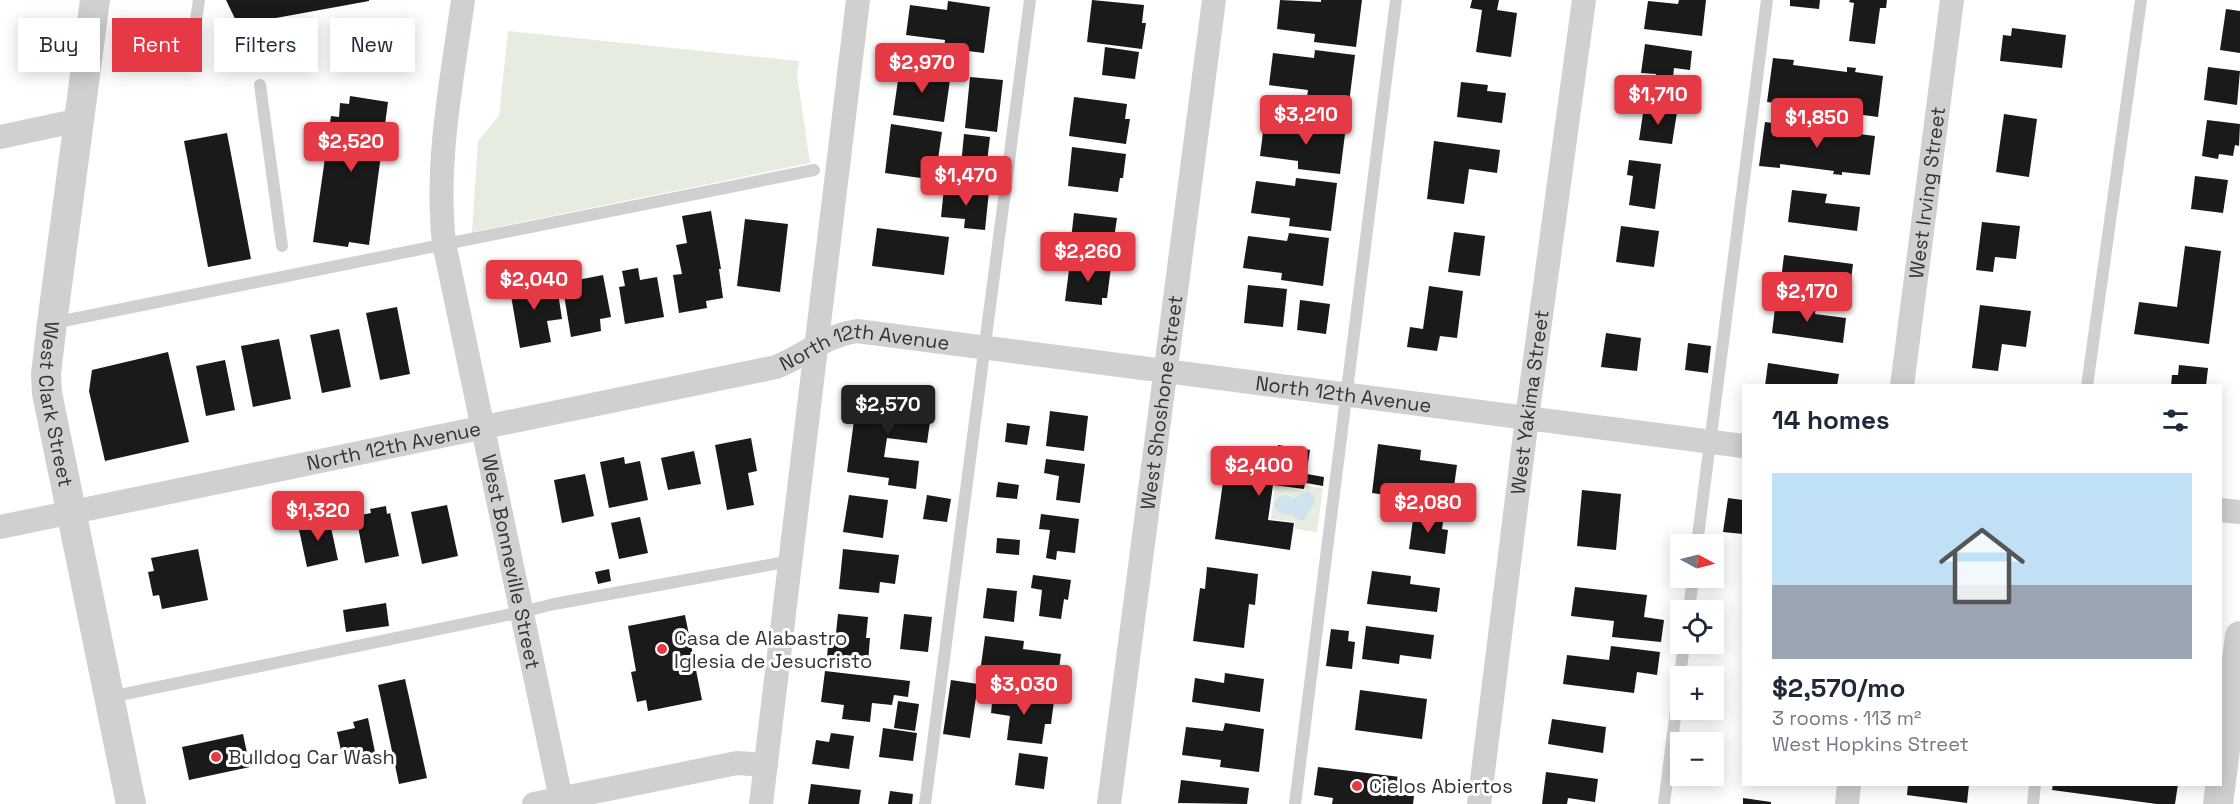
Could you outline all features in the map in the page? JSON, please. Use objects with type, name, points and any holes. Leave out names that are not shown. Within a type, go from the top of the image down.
[{"type":"street","name":"West Clark Street","points":[[95,0],[52,323],[46,393],[131,804]]},
{"type":"street","name":"West Bonneville Street","points":[[463,0],[442,154],[441,216],[444,243],[561,801]]},
{"type":"street","points":[[761,804],[858,0]]},
{"type":"street","name":"West Shoshone Street","points":[[1108,804],[1214,0]]},
{"type":"street","name":"West Yakima Street","points":[[1479,804],[1527,418],[1584,0]]},
{"type":"street","name":"West Irving Street","points":[[1902,384],[1952,0]]},
{"type":"street","points":[[0,137],[80,120]]},
{"type":"street","name":"North 12th Avenue","points":[[0,527],[776,367],[793,361],[817,344],[843,333],[858,331],[1742,447]]},
{"type":"street","points":[[2222,510],[2240,512]]},
{"type":"street","points":[[2222,774],[2239,649]]},
{"type":"street","points":[[534,804],[561,801],[737,763],[766,765]]},
{"type":"street","points":[[1847,804],[1849,786]]},
{"type":"street","points":[[2218,804],[2220,786]]},
{"type":"lane","points":[[196,18],[199,0]]},
{"type":"lane","points":[[925,804],[1030,0]]},
{"type":"lane","points":[[1295,804],[1396,0]]},
{"type":"lane","points":[[1698,534],[1767,0]]},
{"type":"lane","points":[[2087,384],[2141,0]]},
{"type":"lane","points":[[260,85],[282,246]]},
{"type":"lane","points":[[52,323],[813,170]]},
{"type":"lane","points":[[108,698],[554,604],[791,561]]},
{"type":"lane","points":[[1664,804],[1675,720]]},
{"type":"lane","points":[[2033,804],[2035,786]]},
{"type":"shaded area","points":[[508,31],[799,61],[797,75],[810,163],[472,232],[478,141],[499,116]]},
{"type":"shaded area","points":[[1275,486],[1305,491],[1306,486],[1323,488],[1317,532],[1295,529],[1295,522],[1271,519]]},
{"type":"water","points":[[1309,491],[1314,496],[1314,503],[1304,520],[1297,519],[1291,514],[1281,513],[1274,505],[1279,497],[1286,495],[1294,498]]},
{"type":"building","points":[[226,0],[369,0],[276,18],[235,18]]},
{"type":"building","points":[[1092,0],[1144,5],[1142,23],[1146,23],[1142,49],[1087,42]]},
{"type":"building","points":[[1280,0],[1321,2],[1321,0],[1362,0],[1356,47],[1314,42],[1315,34],[1277,29]]},
{"type":"building","points":[[1472,0],[1499,0],[1497,10],[1517,13],[1511,57],[1476,52],[1482,10],[1470,8]]},
{"type":"building","points":[[1679,0],[1706,0],[1702,36],[1644,29],[1648,1],[1678,4]]},
{"type":"building","points":[[1790,0],[1820,0],[1819,9],[1790,6]]},
{"type":"building","points":[[1850,0],[1887,0],[1886,8],[1880,8],[1875,44],[1849,41],[1854,3],[1849,2]]},
{"type":"building","points":[[948,1],[990,7],[984,53],[944,48],[945,40],[906,35],[910,5],[947,10]]},
{"type":"building","points":[[2226,9],[2240,11],[2240,53],[2220,50]]},
{"type":"building","points":[[2012,28],[2066,35],[2062,68],[2000,61],[2003,35],[2011,36]]},
{"type":"building","points":[[1645,44],[1692,51],[1690,70],[1674,68],[1672,87],[1655,85],[1656,74],[1641,73]]},
{"type":"building","points":[[1105,47],[1139,52],[1135,79],[1102,75]]},
{"type":"building","points":[[1315,50],[1355,55],[1349,103],[1307,97],[1308,90],[1269,85],[1273,53],[1314,58]]},
{"type":"building","points":[[1773,58],[1794,60],[1793,65],[1847,72],[1847,67],[1856,68],[1855,72],[1883,76],[1878,117],[1767,102]]},
{"type":"building","points":[[900,66],[951,73],[944,122],[893,115]]},
{"type":"building","points":[[2208,67],[2240,71],[2237,105],[2204,100]]},
{"type":"building","points":[[970,77],[1003,80],[997,132],[965,128]]},
{"type":"building","points":[[1461,82],[1488,85],[1487,91],[1506,93],[1502,123],[1457,117]]},
{"type":"building","points":[[350,96],[388,102],[369,245],[349,242],[348,247],[313,242],[331,116],[339,117],[340,103],[349,104]]},
{"type":"building","points":[[1074,97],[1127,104],[1125,119],[1130,119],[1126,144],[1069,136]]},
{"type":"building","points":[[1644,107],[1677,112],[1672,144],[1639,140]]},
{"type":"building","points":[[2004,114],[2037,119],[2029,177],[1996,172]]},
{"type":"building","points":[[2207,120],[2240,124],[2239,146],[2235,145],[2233,156],[2219,154],[2218,159],[2202,156]]},
{"type":"building","points":[[1305,121],[1346,126],[1340,174],[1298,169],[1298,161],[1260,156],[1264,124],[1304,129]]},
{"type":"building","points":[[1765,122],[1875,136],[1870,175],[1842,172],[1842,175],[1833,174],[1834,171],[1780,164],[1780,168],[1759,166]]},
{"type":"building","points":[[891,124],[942,132],[935,180],[885,173]]},
{"type":"building","points":[[227,133],[251,259],[208,267],[184,141]]},
{"type":"building","points":[[964,134],[990,137],[985,179],[960,176]]},
{"type":"building","points":[[1434,141],[1500,150],[1497,173],[1469,169],[1464,204],[1427,199]]},
{"type":"building","points":[[1072,147],[1126,154],[1123,178],[1120,178],[1118,192],[1068,186]]},
{"type":"building","points":[[1629,160],[1661,164],[1655,209],[1629,205],[1633,176],[1627,175]]},
{"type":"building","points":[[2195,176],[2228,180],[2223,213],[2191,209]]},
{"type":"building","points":[[1296,178],[1337,183],[1331,231],[1289,226],[1290,218],[1251,213],[1256,181],[1295,186]]},
{"type":"building","points":[[944,188],[989,191],[985,230],[964,228],[965,219],[941,217]]},
{"type":"building","points":[[1792,190],[1827,194],[1825,203],[1860,207],[1857,231],[1788,222]]},
{"type":"building","points":[[711,211],[721,269],[719,269],[723,298],[706,301],[707,308],[679,313],[673,275],[682,274],[676,245],[687,243],[682,216]]},
{"type":"building","points":[[1074,213],[1117,218],[1113,245],[1110,245],[1109,252],[1070,248]]},
{"type":"building","points":[[745,219],[788,224],[780,292],[737,286]]},
{"type":"building","points":[[1982,222],[2020,226],[2016,259],[1995,257],[1993,272],[1976,270]]},
{"type":"building","points":[[1621,226],[1659,231],[1654,267],[1616,262]]},
{"type":"building","points":[[877,228],[949,237],[944,275],[872,266]]},
{"type":"building","points":[[1454,232],[1485,236],[1480,276],[1448,272]]},
{"type":"building","points":[[1289,233],[1329,238],[1323,286],[1281,280],[1282,273],[1243,268],[1248,236],[1287,241]]},
{"type":"building","points":[[2185,246],[2221,251],[2209,344],[2134,334],[2139,302],[2177,307]]},
{"type":"building","points":[[1784,255],[1853,264],[1850,288],[1820,284],[1818,293],[1780,288]]},
{"type":"building","points":[[1070,262],[1111,267],[1107,298],[1102,298],[1102,305],[1065,301]]},
{"type":"building","points":[[638,268],[640,280],[657,277],[664,317],[625,324],[619,287],[625,286],[622,271]]},
{"type":"building","points":[[603,275],[611,317],[600,319],[601,331],[571,337],[562,283]]},
{"type":"building","points":[[538,279],[540,289],[557,286],[562,319],[547,321],[551,342],[520,348],[509,284]]},
{"type":"building","points":[[1248,285],[1287,289],[1283,327],[1244,323]]},
{"type":"building","points":[[1429,286],[1463,291],[1457,338],[1440,336],[1437,351],[1407,347],[1410,327],[1423,329]]},
{"type":"building","points":[[1300,300],[1330,304],[1326,334],[1297,330]]},
{"type":"building","points":[[1776,300],[1816,305],[1815,314],[1846,318],[1843,343],[1772,333]]},
{"type":"building","points":[[1980,305],[2031,311],[2026,347],[2002,344],[1998,371],[1972,368]]},
{"type":"building","points":[[397,307],[410,374],[380,380],[366,313]]},
{"type":"building","points":[[339,329],[351,387],[322,393],[310,335]]},
{"type":"building","points":[[1606,333],[1641,338],[1637,371],[1601,367]]},
{"type":"building","points":[[279,339],[291,399],[253,407],[241,346]]},
{"type":"building","points":[[1688,343],[1711,346],[1708,373],[1685,370]]},
{"type":"building","points":[[168,352],[189,442],[105,461],[89,391],[92,370]]},
{"type":"building","points":[[225,360],[235,410],[206,416],[196,366]]},
{"type":"building","points":[[1768,363],[1839,374],[1837,384],[1765,384]]},
{"type":"building","points":[[2179,365],[2208,368],[2206,384],[2171,384],[2172,375],[2178,375]]},
{"type":"building","points":[[858,391],[933,401],[927,443],[887,438],[884,457],[919,461],[916,489],[888,485],[889,478],[847,472]]},
{"type":"building","points":[[1050,411],[1088,416],[1084,451],[1046,446]]},
{"type":"building","points":[[1007,423],[1030,426],[1027,445],[1005,442]]},
{"type":"building","points":[[751,438],[757,471],[748,473],[754,505],[727,510],[715,445]]},
{"type":"building","points":[[1378,444],[1421,450],[1420,460],[1457,465],[1453,494],[1416,489],[1414,499],[1372,493]]},
{"type":"building","points":[[1278,445],[1310,450],[1304,489],[1273,485],[1268,520],[1294,523],[1290,550],[1215,539],[1223,482],[1229,483],[1233,452],[1276,458]]},
{"type":"building","points":[[694,451],[701,484],[668,490],[661,458]]},
{"type":"building","points":[[624,457],[625,464],[640,461],[648,500],[609,508],[600,462]]},
{"type":"building","points":[[1046,459],[1085,464],[1080,503],[1056,500],[1059,476],[1044,473]]},
{"type":"building","points":[[585,474],[594,516],[562,523],[554,480]]},
{"type":"building","points":[[1307,474],[1324,477],[1323,486],[1306,483]]},
{"type":"building","points":[[998,482],[1019,485],[1017,499],[996,497]]},
{"type":"building","points":[[1582,490],[1621,494],[1616,550],[1577,546]]},
{"type":"building","points":[[849,495],[888,500],[883,538],[843,532]]},
{"type":"building","points":[[927,495],[951,499],[947,522],[923,519]]},
{"type":"building","points":[[1728,498],[1742,500],[1742,534],[1723,532]]},
{"type":"building","points":[[447,505],[458,556],[422,564],[411,512]]},
{"type":"building","points":[[386,506],[387,514],[390,513],[399,556],[365,563],[356,516],[371,513],[370,509]]},
{"type":"building","points":[[1414,512],[1444,516],[1442,529],[1448,530],[1445,554],[1409,549]]},
{"type":"building","points":[[1041,514],[1079,519],[1075,553],[1057,551],[1056,560],[1046,558],[1050,530],[1039,529]]},
{"type":"building","points":[[640,517],[648,553],[619,559],[611,523]]},
{"type":"building","points":[[329,518],[338,560],[307,567],[298,525]]},
{"type":"building","points":[[997,538],[1020,540],[1019,555],[996,553]]},
{"type":"building","points":[[198,549],[208,600],[162,609],[159,595],[153,596],[148,572],[154,571],[151,558]]},
{"type":"building","points":[[843,549],[899,555],[895,584],[880,582],[879,593],[839,589]]},
{"type":"building","points":[[1207,567],[1258,574],[1255,605],[1249,604],[1244,648],[1193,641],[1200,588],[1205,589]]},
{"type":"building","points":[[609,569],[611,581],[598,584],[595,572]]},
{"type":"building","points":[[1372,571],[1411,576],[1410,584],[1440,588],[1437,612],[1367,604]]},
{"type":"building","points":[[1033,575],[1071,580],[1068,600],[1064,599],[1061,619],[1039,616],[1042,590],[1031,588]]},
{"type":"building","points":[[1575,587],[1647,595],[1644,617],[1664,620],[1661,642],[1612,637],[1614,621],[1571,616]]},
{"type":"building","points":[[987,588],[1017,591],[1014,622],[983,618]]},
{"type":"building","points":[[386,603],[389,626],[346,632],[343,610]]},
{"type":"building","points":[[838,614],[868,617],[866,638],[870,638],[868,663],[827,658],[829,632],[836,633]]},
{"type":"building","points":[[904,614],[932,617],[928,652],[900,649]]},
{"type":"building","name":"Casa de Alabastro Iglesia de Jesucristo","points":[[685,615],[702,700],[648,711],[646,700],[637,702],[631,672],[636,671],[628,626]]},
{"type":"building","points":[[1366,626],[1434,635],[1431,659],[1400,655],[1399,664],[1362,659]]},
{"type":"building","points":[[1331,629],[1349,631],[1348,641],[1355,642],[1352,669],[1326,666]]},
{"type":"building","points":[[985,636],[1024,641],[1023,649],[1061,654],[1057,683],[1019,678],[1018,686],[979,680]]},
{"type":"building","points":[[1611,646],[1660,652],[1657,675],[1637,672],[1634,693],[1563,684],[1567,655],[1609,660]]},
{"type":"building","points":[[825,671],[910,681],[908,697],[894,695],[892,705],[872,703],[870,722],[842,719],[844,705],[821,702]]},
{"type":"building","points":[[1225,673],[1264,679],[1260,712],[1192,702],[1195,678],[1224,683]]},
{"type":"building","points":[[405,679],[427,778],[399,784],[378,685]]},
{"type":"building","points":[[951,680],[978,684],[970,738],[943,734]]},
{"type":"building","points":[[1360,690],[1427,699],[1422,739],[1355,730]]},
{"type":"building","points":[[993,693],[1054,701],[1051,724],[1045,724],[1042,744],[1007,740],[1010,716],[991,713]]},
{"type":"building","points":[[898,701],[919,704],[915,731],[894,728]]},
{"type":"building","points":[[368,718],[376,757],[344,764],[337,732],[355,728],[353,722]]},
{"type":"building","points":[[1552,719],[1606,727],[1603,753],[1548,744]]},
{"type":"building","points":[[1225,723],[1264,729],[1259,772],[1220,767],[1221,760],[1182,755],[1186,727],[1223,731]]},
{"type":"building","points":[[883,728],[917,733],[913,761],[879,757]]},
{"type":"building","points":[[831,733],[854,736],[849,769],[812,764],[816,740],[829,742]]},
{"type":"building","name":"Bulldog Car Wash","points":[[243,734],[250,767],[189,780],[182,747]]},
{"type":"building","points":[[1019,753],[1048,757],[1044,789],[1015,785]]},
{"type":"building","name":"Cielos Abiertos","points":[[1318,767],[1400,777],[1398,794],[1414,796],[1413,804],[1332,804],[1333,798],[1314,795]]},
{"type":"building","points":[[1546,772],[1598,779],[1595,802],[1568,798],[1567,804],[1542,804]]},
{"type":"building","points":[[1181,780],[1249,788],[1247,804],[1178,803]]},
{"type":"building","points":[[811,784],[861,790],[859,804],[808,804]]},
{"type":"building","points":[[1908,786],[1969,786],[1967,803],[1907,795]]},
{"type":"building","points":[[2053,786],[2178,786],[2175,804],[2157,804],[2052,790]]},
{"type":"building","points":[[890,791],[913,794],[912,804],[888,804]]},
{"type":"building","points":[[1743,798],[1771,802],[1771,804],[1743,804]]},
{"type":"place","name":"Casa de Alabastro Iglesia de Jesucristo","points":[[662,649]]},
{"type":"place","name":"Bulldog Car Wash","points":[[216,757]]},
{"type":"place","name":"Cielos Abiertos","points":[[1357,786]]}]
